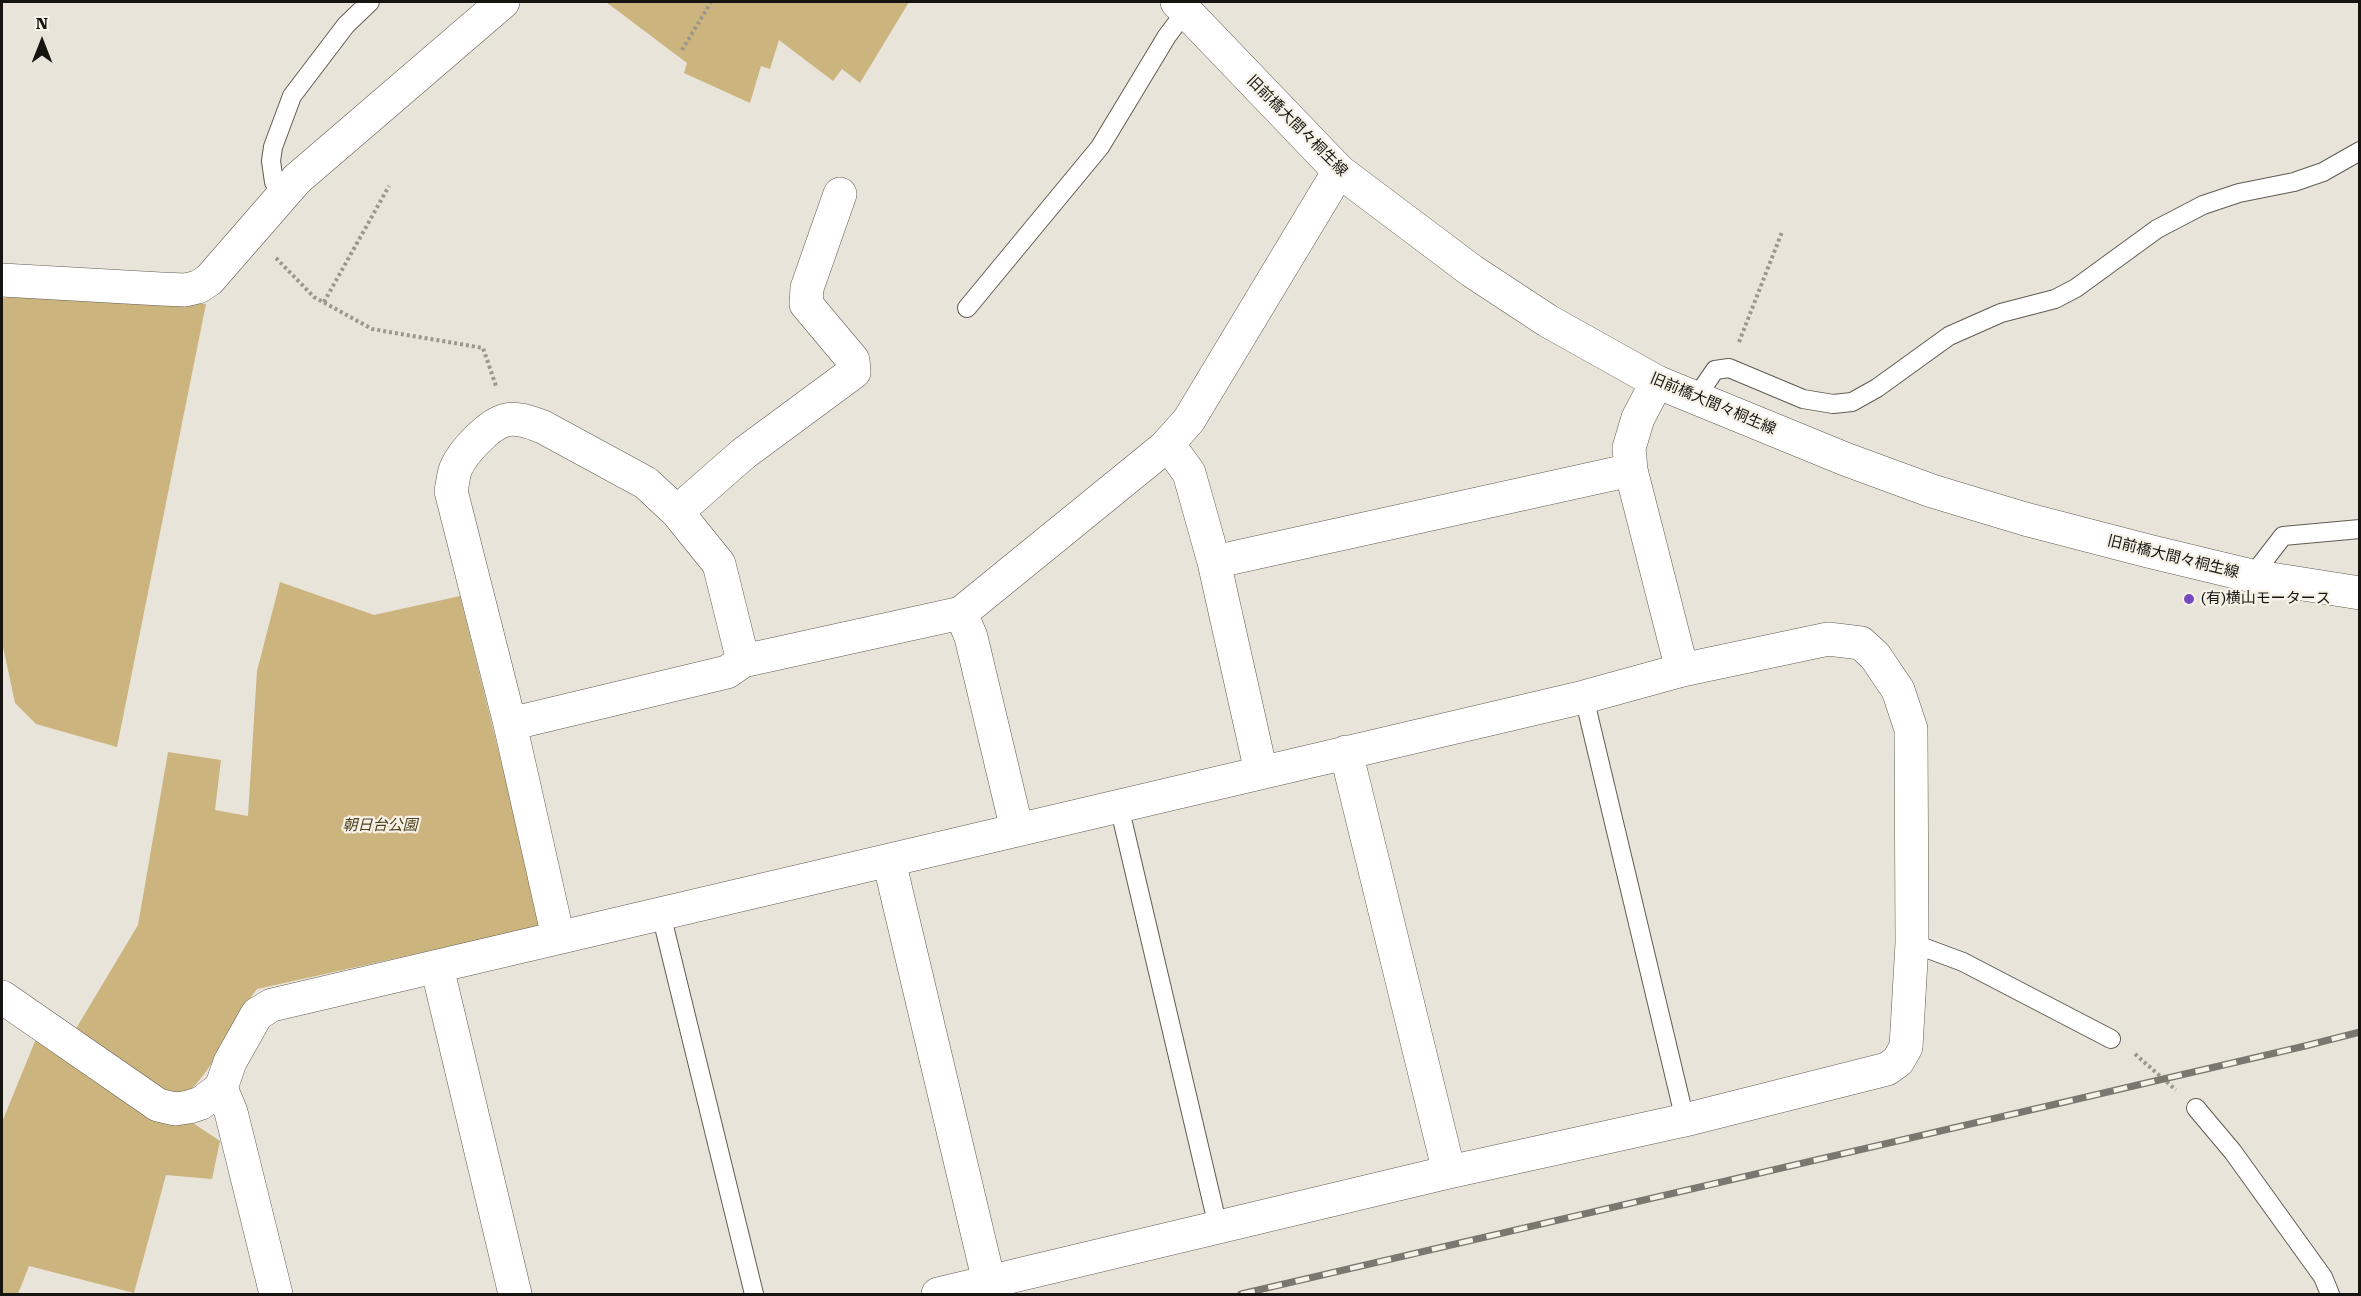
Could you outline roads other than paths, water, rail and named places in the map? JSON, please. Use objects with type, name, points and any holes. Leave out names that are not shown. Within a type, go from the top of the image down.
[{"type":"street","points":[[2,280],[161,289],[198,287],[209,280],[297,179],[503,2]]},
{"type":"street","name":"旧前橋大間々桐生線","points":[[1182,6],[1339,171],[1491,284],[1548,321],[1657,382],[1845,459],[1932,491],[2036,522],[2252,576],[2360,593]]},
{"type":"street","points":[[510,724],[727,672],[743,661],[962,613],[1165,447],[1189,420],[1339,171]]},
{"type":"street","points":[[677,512],[743,454],[854,372],[853,360],[806,304],[807,288],[840,194]]},
{"type":"street","points":[[1657,382],[1638,418],[1629,448],[1631,470],[1682,670]]},
{"type":"street","points":[[558,937],[510,724],[451,491],[455,470],[462,457],[495,425],[507,420],[527,421],[543,427],[646,483],[677,512],[719,564],[743,661]]},
{"type":"street","points":[[1165,447],[1176,455],[1189,473],[1215,562],[1261,772]]},
{"type":"street","points":[[1215,562],[1631,470]]},
{"type":"street","points":[[962,613],[971,637],[1017,830]]},
{"type":"street","points":[[2,997],[158,1105],[175,1109],[189,1107],[201,1103],[221,1088],[230,1062],[257,1014],[272,1005],[1584,698],[1682,670],[1828,639],[1861,643],[1875,656],[1898,690],[1911,729],[1912,943],[1906,1047],[1898,1061],[1887,1069],[1685,1120],[1449,1172],[938,1294]]},
{"type":"street","points":[[1346,752],[1449,1172]]},
{"type":"street","points":[[889,861],[989,1282]]},
{"type":"street","points":[[437,967],[515,1294]]},
{"type":"street","points":[[221,1088],[231,1112],[276,1294]]},
{"type":"lane","points":[[282,196],[274,182],[271,161],[291,96],[346,25],[370,2]]},
{"type":"lane","points":[[967,308],[1100,147],[1167,36],[1182,6]]},
{"type":"lane","points":[[1695,399],[1715,370],[1729,368],[1803,399],[1833,404],[1852,402],[1877,388],[1949,336],[2001,313],[2055,299],[2076,288],[2157,229],[2203,205],[2239,193],[2294,182],[2323,172],[2360,151]]},
{"type":"lane","points":[[2252,576],[2283,536],[2360,529]]},
{"type":"lane","points":[[1584,698],[1685,1120]]},
{"type":"lane","points":[[1119,806],[1218,1227]]},
{"type":"lane","points":[[661,914],[754,1294]]},
{"type":"lane","points":[[1912,943],[1963,962],[2111,1039]]},
{"type":"lane","points":[[2196,1108],[2233,1152],[2323,1277],[2330,1294]]},
{"type":"railway","points":[[1241,1294],[2360,1032]]},
{"type":"place","name":"(有)横山モータース","points":[[2189,599]]},
{"type":"park label","name":"朝日台公園","points":[[380,826]]}]
